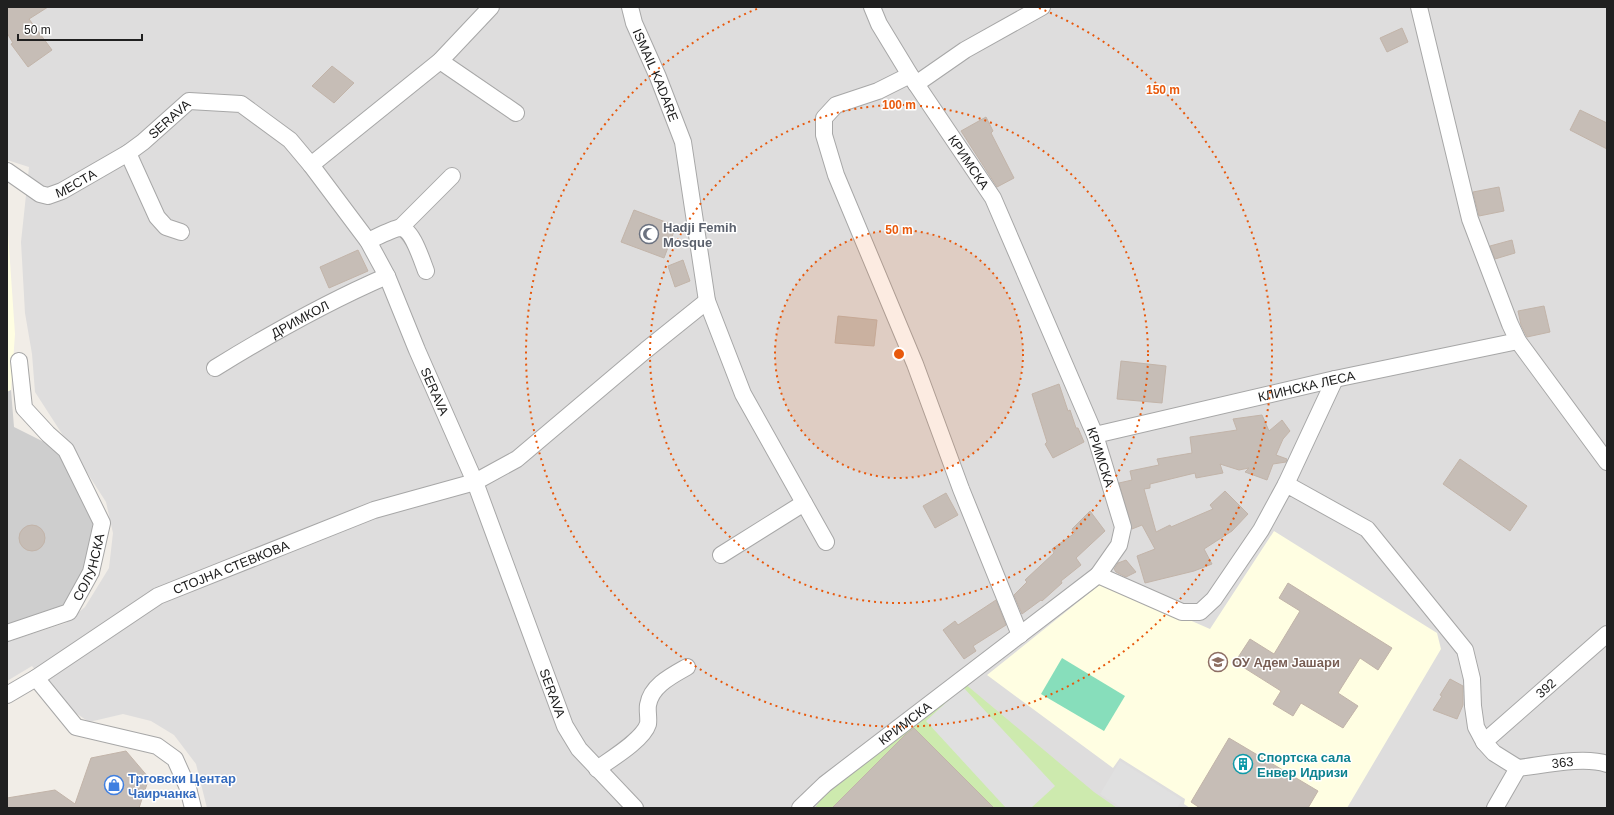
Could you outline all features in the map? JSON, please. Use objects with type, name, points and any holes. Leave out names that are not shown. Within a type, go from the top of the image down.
[{"type":"street","points":[[311,165],[440,61],[491,7]]},
{"type":"street","name":"ISMAIL KADARE","points":[[630,7],[634,23],[658,77],[683,142],[707,301],[743,394],[826,542]]},
{"type":"street","name":"КРИМСКА","points":[[800,808],[825,784],[1098,575],[1119,545],[1123,527],[1095,435],[993,198],[913,79],[879,24],[872,7]]},
{"type":"street","points":[[1020,636],[961,489],[915,364],[836,175],[824,135],[824,118],[836,105],[913,79],[1042,7]]},
{"type":"street","points":[[1418,7],[1470,219],[1518,342],[1607,462]]},
{"type":"street","points":[[440,61],[516,113]]},
{"type":"street","name":"SERAVA","points":[[143,142],[189,101],[241,104],[290,140],[311,165],[368,241],[387,276],[417,350],[475,482],[565,726],[579,749],[635,808]]},
{"type":"street","name":"МЕСТА","points":[[7,171],[40,194],[48,196],[62,191],[128,154],[143,142]]},
{"type":"street","points":[[128,154],[157,217],[166,227],[181,232]]},
{"type":"street","points":[[368,241],[400,228],[452,176]]},
{"type":"street","points":[[400,228],[405,229],[411,235],[426,271]]},
{"type":"street","name":"ДРИМКОЛ","points":[[215,368],[265,337],[352,292],[387,276]]},
{"type":"street","name":"СТОЈНА СТЕВКОВА","points":[[7,695],[36,678],[158,596],[374,510],[475,482],[517,459],[646,350],[707,301]]},
{"type":"street","name":"КЛИНСКА ЛЕСА","points":[[1095,435],[1335,379],[1518,342]]},
{"type":"street","name":"СОЛУНСКА","points":[[7,633],[69,612],[91,572],[102,523],[66,450],[48,434],[24,408],[19,361]]},
{"type":"street","points":[[1098,575],[1182,612],[1200,612],[1214,600],[1261,530],[1286,484],[1335,379]]},
{"type":"street","points":[[1286,484],[1367,529],[1465,650],[1472,679],[1473,706],[1476,727],[1484,742],[1497,755],[1518,768],[1495,808]]},
{"type":"street","points":[[721,555],[804,503]]},
{"type":"street","name":"392","points":[[1484,742],[1607,634]]},
{"type":"street","points":[[597,769],[636,741],[648,724],[648,704],[656,688],[670,676],[687,667]]},
{"type":"street","points":[[36,678],[76,727],[157,746],[175,759],[188,788],[192,808]]},
{"type":"street","name":"363","points":[[1518,768],[1585,761],[1597,761],[1607,764]]},
{"type":"shaded area","points":[[7,7],[1607,7],[1607,808],[207,808],[196,764],[174,735],[151,721],[123,714],[89,722],[61,703],[32,666],[7,681],[7,642],[66,623],[85,607],[109,568],[113,533],[106,502],[35,392],[32,354],[25,313],[21,242],[29,167],[7,160]]},
{"type":"shaded area","points":[[7,218],[15,334],[11,390],[7,392]]},
{"type":"shaded area","points":[[11,390],[14,427],[64,452],[98,520],[83,577],[67,607],[7,626],[7,392]]},
{"type":"shaded area","name":"ОУ Адем Јашари","points":[[1274,531],[1437,633],[1441,649],[1347,808],[1190,808],[1184,804],[1185,799],[1120,758],[1113,768],[987,675],[1103,582],[1210,629]]},
{"type":"shaded area","points":[[963,687],[1055,786],[1031,808],[1006,808],[926,721]]},
{"type":"shaded area","points":[[1120,761],[1182,800],[1177,808],[1122,808],[1100,794]]},
{"type":"green space","points":[[1062,658],[1125,696],[1104,731],[1041,694]]},
{"type":"green space","points":[[964,683],[1094,792],[1117,808],[815,808],[828,789]]},
{"type":"building","points":[[7,7],[48,7],[29,19],[52,50],[28,67],[11,44],[13,43],[7,33]]},
{"type":"building","points":[[1402,28],[1408,42],[1387,52],[1380,38]]},
{"type":"building","points":[[332,66],[354,83],[334,103],[312,86]]},
{"type":"building","points":[[1580,110],[1607,123],[1607,149],[1570,130]]},
{"type":"building","points":[[986,117],[993,131],[991,133],[1014,178],[997,187],[961,131]]},
{"type":"building","points":[[1499,187],[1504,211],[1479,216],[1473,192]]},
{"type":"building","name":"Hadji Femih Mosque","points":[[634,210],[676,226],[664,258],[621,242]]},
{"type":"building","points":[[1512,240],[1515,253],[1495,259],[1490,246]]},
{"type":"building","points":[[358,250],[368,271],[329,288],[320,267]]},
{"type":"building","points":[[683,260],[690,281],[675,287],[668,266]]},
{"type":"building","points":[[1544,306],[1550,332],[1527,337],[1521,325],[1518,311]]},
{"type":"building","points":[[838,316],[877,320],[874,346],[835,343]]},
{"type":"building","points":[[1121,361],[1166,366],[1162,403],[1117,399]]},
{"type":"building","points":[[1059,384],[1068,411],[1070,410],[1076,428],[1078,428],[1084,442],[1053,458],[1045,444],[1047,442],[1032,394]]},
{"type":"building","points":[[1262,415],[1269,431],[1282,420],[1290,431],[1283,439],[1276,455],[1287,459],[1286,462],[1273,464],[1267,480],[1245,472],[1249,468],[1239,470],[1220,464],[1223,473],[1196,478],[1195,473],[1150,484],[1150,488],[1144,489],[1156,532],[1170,525],[1171,527],[1213,509],[1210,505],[1225,491],[1248,514],[1232,531],[1204,549],[1212,564],[1194,571],[1145,583],[1137,556],[1155,549],[1142,525],[1132,529],[1119,483],[1132,480],[1130,471],[1159,465],[1157,459],[1192,453],[1190,437],[1237,430],[1233,419]]},
{"type":"building","points":[[1460,459],[1527,506],[1510,531],[1443,484]]},
{"type":"building","points":[[946,493],[958,515],[935,528],[923,506]]},
{"type":"building","points":[[1090,511],[1105,531],[1076,558],[1081,565],[1061,581],[1062,583],[1042,601],[1041,600],[1022,614],[1014,595],[1027,582],[1025,580],[1054,553],[1052,549],[1075,533],[1072,529]]},
{"type":"building","points":[[32,525],[41,529],[45,538],[41,547],[32,551],[23,547],[19,538],[23,529]]},
{"type":"building","points":[[1126,560],[1136,572],[1126,577],[1116,572],[1114,569],[1118,563]]},
{"type":"building","points":[[1288,583],[1392,648],[1378,670],[1360,658],[1338,693],[1358,706],[1343,728],[1301,703],[1293,716],[1273,704],[1281,691],[1235,662],[1250,639],[1274,654],[1300,611],[1279,598]]},
{"type":"building","points":[[996,600],[1006,625],[973,646],[976,651],[964,659],[943,630],[955,621],[958,625]]},
{"type":"building","points":[[1450,679],[1463,686],[1463,705],[1457,719],[1433,710]]},
{"type":"building","points":[[914,728],[994,808],[832,808],[905,735]]},
{"type":"building","name":"Спортска сала Енвер Идризи","points":[[1229,738],[1318,791],[1308,808],[1200,808],[1191,802]]},
{"type":"building","name":"Трговски Центар Чаирчанка","points":[[126,751],[149,778],[139,808],[7,808],[7,798],[55,790],[75,804],[91,758]]},
{"type":"place","name":"Hadji Femih Mosque","points":[[649,234]]},
{"type":"place","name":"ОУ Адем Јашари","points":[[1218,662]]},
{"type":"place","name":"Спортска сала Енвер Идризи","points":[[1243,764]]},
{"type":"place","name":"Трговски Центар Чаирчанка","points":[[114,785]]}]
